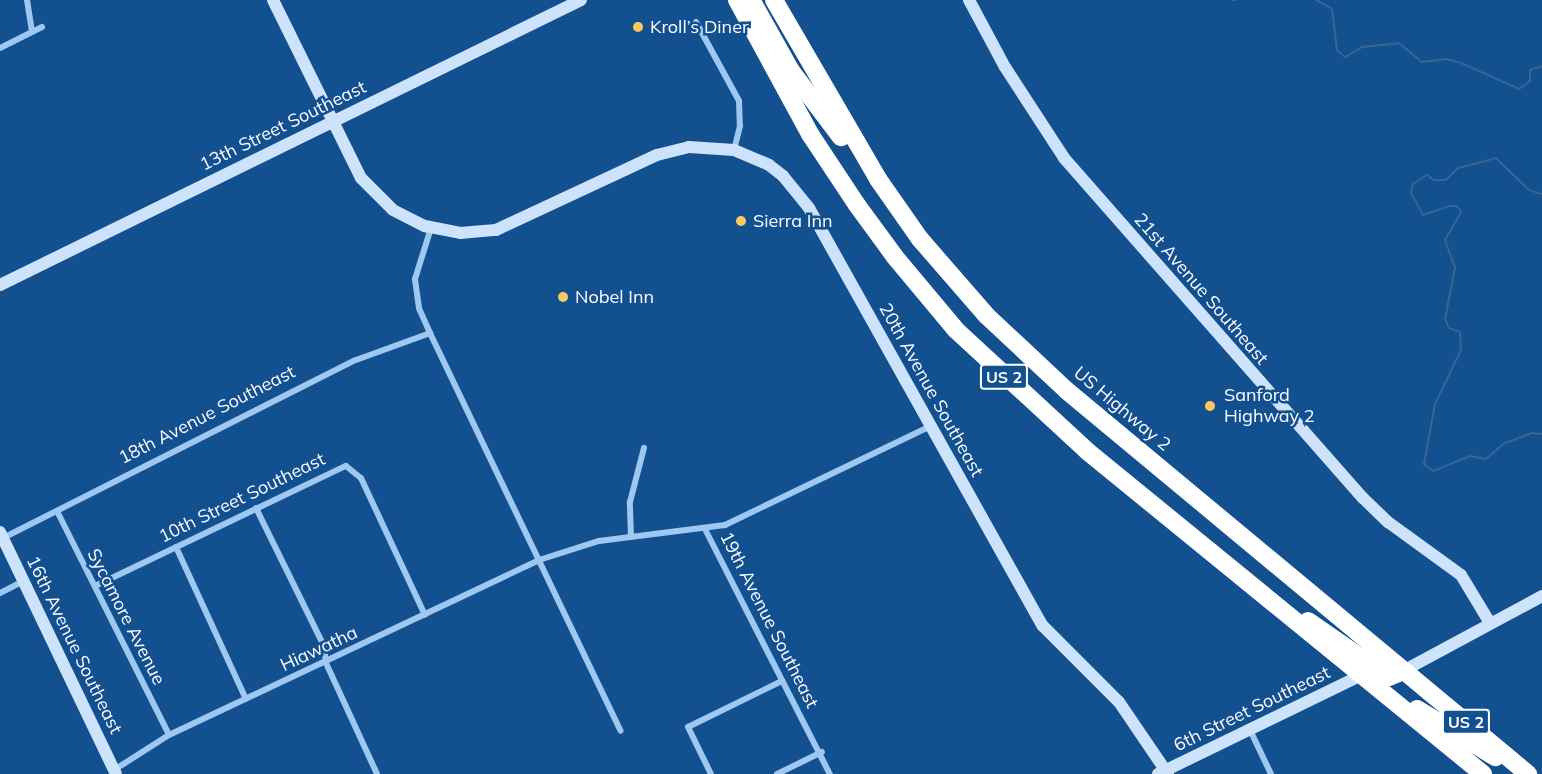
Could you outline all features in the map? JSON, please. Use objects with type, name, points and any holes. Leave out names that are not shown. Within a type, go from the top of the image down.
[{"type":"highway","name":"US 2","points":[[737,0],[810,134],[895,257],[956,330],[1087,451],[1482,774]]},
{"type":"highway","points":[[752,0],[805,92],[878,179]]},
{"type":"highway","name":"US Highway 2","points":[[774,0],[878,179],[952,278],[1025,353],[1526,774]]},
{"type":"highway","points":[[1238,576],[1389,678],[1403,671]]},
{"type":"highway","points":[[1360,676],[1374,677],[1427,716],[1526,774]]},
{"type":"street","points":[[27,0],[32,32]]},
{"type":"street","points":[[273,0],[361,178],[377,196],[401,214],[430,228],[460,233],[496,230],[657,155],[689,147],[734,150],[740,126],[739,100],[696,22]]},
{"type":"street","name":"13th Street Southeast","points":[[0,285],[581,0]]},
{"type":"street","name":"21st Avenue Southeast","points":[[969,0],[1005,67],[1064,158],[1363,498],[1388,522],[1461,575],[1490,623]]},
{"type":"street","points":[[0,48],[42,27]]},
{"type":"street","name":"20th Avenue Southeast","points":[[734,150],[776,170],[809,208],[1043,626],[1119,702],[1164,773]]},
{"type":"street","points":[[430,228],[415,286],[430,333],[621,730]]},
{"type":"street","name":"18th Avenue Southeast","points":[[1,535],[57,511],[356,360],[430,333]]},
{"type":"street","points":[[706,531],[744,517],[932,426]]},
{"type":"street","points":[[631,537],[630,502],[644,448]]},
{"type":"street","name":"10th Street Southeast","points":[[94,586],[339,468],[352,468],[361,478],[425,615]]},
{"type":"street","points":[[256,508],[324,646],[326,663],[377,774]]},
{"type":"street","name":"Sycamore Avenue","points":[[57,511],[169,735]]},
{"type":"street","name":"19th Avenue Southeast","points":[[539,560],[574,545],[631,537],[706,531],[782,681],[822,752],[830,774]]},
{"type":"street","name":"16th Avenue Southeast","points":[[1,535],[112,773]]},
{"type":"street","points":[[176,547],[246,699]]},
{"type":"street","name":"Hiawatha","points":[[112,773],[169,735],[326,663],[539,560]]},
{"type":"street","points":[[0,593],[24,581]]},
{"type":"street","points":[[1403,671],[1542,596]]},
{"type":"street","name":"6th Street Southeast","points":[[1164,773],[1251,732],[1360,676]]},
{"type":"street","points":[[711,774],[688,727],[782,681]]},
{"type":"street","points":[[1251,732],[1271,774]]},
{"type":"street","points":[[777,774],[822,752]]},
{"type":"waterway","points":[[1316,0],[1332,9],[1337,50],[1345,57],[1362,47],[1399,43],[1422,62],[1447,59],[1519,89],[1530,81],[1530,70],[1542,66]]},
{"type":"waterway","points":[[1542,194],[1529,190],[1496,158],[1458,168],[1446,180],[1434,180],[1427,175],[1413,184],[1411,193],[1423,215],[1449,206],[1457,206],[1461,212],[1445,240],[1455,268],[1445,319],[1449,328],[1460,332],[1461,350],[1435,404],[1424,464],[1433,471],[1470,456],[1486,459],[1503,444],[1531,433],[1542,434]]},
{"type":"place","name":"Kroll’s Diner","points":[[638,27]]},
{"type":"place","name":"Sierra Inn","points":[[741,221]]},
{"type":"place","name":"Nobel Inn","points":[[563,297]]},
{"type":"place","name":"Sanford Highway 2","points":[[1210,406]]}]
